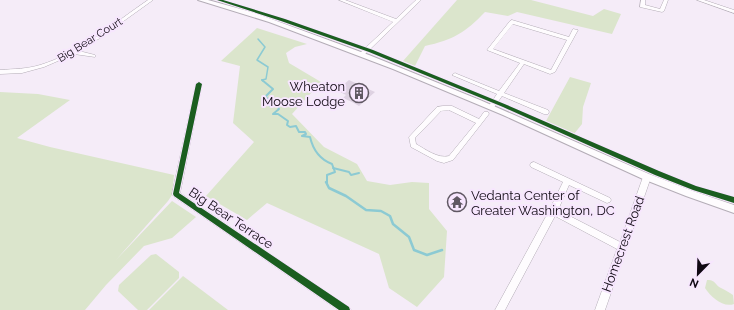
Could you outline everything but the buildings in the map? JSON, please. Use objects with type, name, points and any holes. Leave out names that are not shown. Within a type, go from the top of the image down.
[{"type":"main road","points":[[201,0],[290,27],[362,54],[491,107],[647,177],[708,201],[734,209]]},
{"type":"street","name":"Big Bear Court","points":[[0,72],[14,72],[53,63],[74,52],[151,0]]},
{"type":"street","points":[[341,0],[396,21]]},
{"type":"street","points":[[362,54],[419,0]]},
{"type":"street","points":[[643,0],[642,6],[662,11],[666,0]]},
{"type":"street","points":[[699,0],[734,12]]},
{"type":"street","points":[[570,39],[512,22],[490,50],[550,72],[554,71],[575,30]]},
{"type":"street","points":[[74,52],[93,56]]},
{"type":"street","points":[[491,107],[502,94],[523,62]]},
{"type":"street","points":[[455,75],[546,112]]},
{"type":"street","name":"Big Bear Terrace","points":[[199,84],[176,194],[346,310]]},
{"type":"street","points":[[480,122],[450,108],[439,109],[412,137],[411,141],[413,146],[437,158],[444,160],[451,158],[480,122],[486,114]]},
{"type":"street","points":[[534,165],[608,200]]},
{"type":"street","name":"Homecrest Road","points":[[600,310],[647,177]]},
{"type":"street","points":[[500,310],[567,181]]},
{"type":"street","points":[[552,211],[622,247]]},
{"type":"green space","points":[[457,0],[531,0],[593,16],[604,9],[621,14],[612,34],[517,12],[508,16],[485,12],[472,25],[451,38],[425,46],[415,66],[403,61]]},
{"type":"green space","points":[[257,28],[307,44],[295,47],[286,53],[289,63],[321,82],[292,114],[324,147],[357,164],[367,181],[390,185],[412,182],[429,183],[429,209],[447,231],[444,277],[417,307],[389,288],[379,254],[267,203],[247,220],[206,196],[254,142],[233,123],[240,66],[221,61]]},
{"type":"green space","points":[[570,77],[591,83],[583,107],[582,124],[574,134],[546,121]]},
{"type":"green space","points":[[0,92],[38,94],[70,100],[17,138],[174,175],[172,195],[168,201],[116,260],[172,201],[196,217],[172,238],[144,246],[106,285],[85,310],[0,310]]},
{"type":"green space","points":[[156,254],[179,272],[179,278],[147,310],[138,310],[118,291],[119,285],[151,255]]},
{"type":"green space","points":[[183,276],[228,310],[149,310]]},
{"type":"green space","points":[[707,280],[713,281],[719,287],[733,295],[734,304],[730,305],[722,303],[714,298],[705,288]]},
{"type":"waterway","points":[[258,39],[265,47],[257,60],[268,67],[266,79],[262,80]]},
{"type":"waterway","points":[[262,80],[273,89],[266,96],[267,99],[273,98],[270,106],[277,105],[279,109],[273,114],[278,114],[288,121],[287,125],[290,127],[296,126],[299,132],[305,132],[306,134],[302,136],[310,137],[317,154],[332,164],[334,168]]},
{"type":"waterway","points":[[327,183],[327,175],[335,172],[334,168]]},
{"type":"waterway","points":[[334,168],[349,172],[351,175],[359,173]]},
{"type":"waterway","points":[[326,182],[329,188],[346,196],[366,210],[381,211],[390,216],[393,224],[409,237],[414,250],[427,255],[442,250]]},
{"type":"cycle path","points":[[219,0],[283,20],[371,51],[505,106],[657,173],[695,188],[734,200]]},
{"type":"cycle path","points":[[199,84],[176,194],[346,310]]},
{"type":"place","name":"Wheaton Moose Lodge","points":[[359,93]]},
{"type":"place","name":"Vedanta Center of Greater Washington, DC","points":[[457,202]]}]
